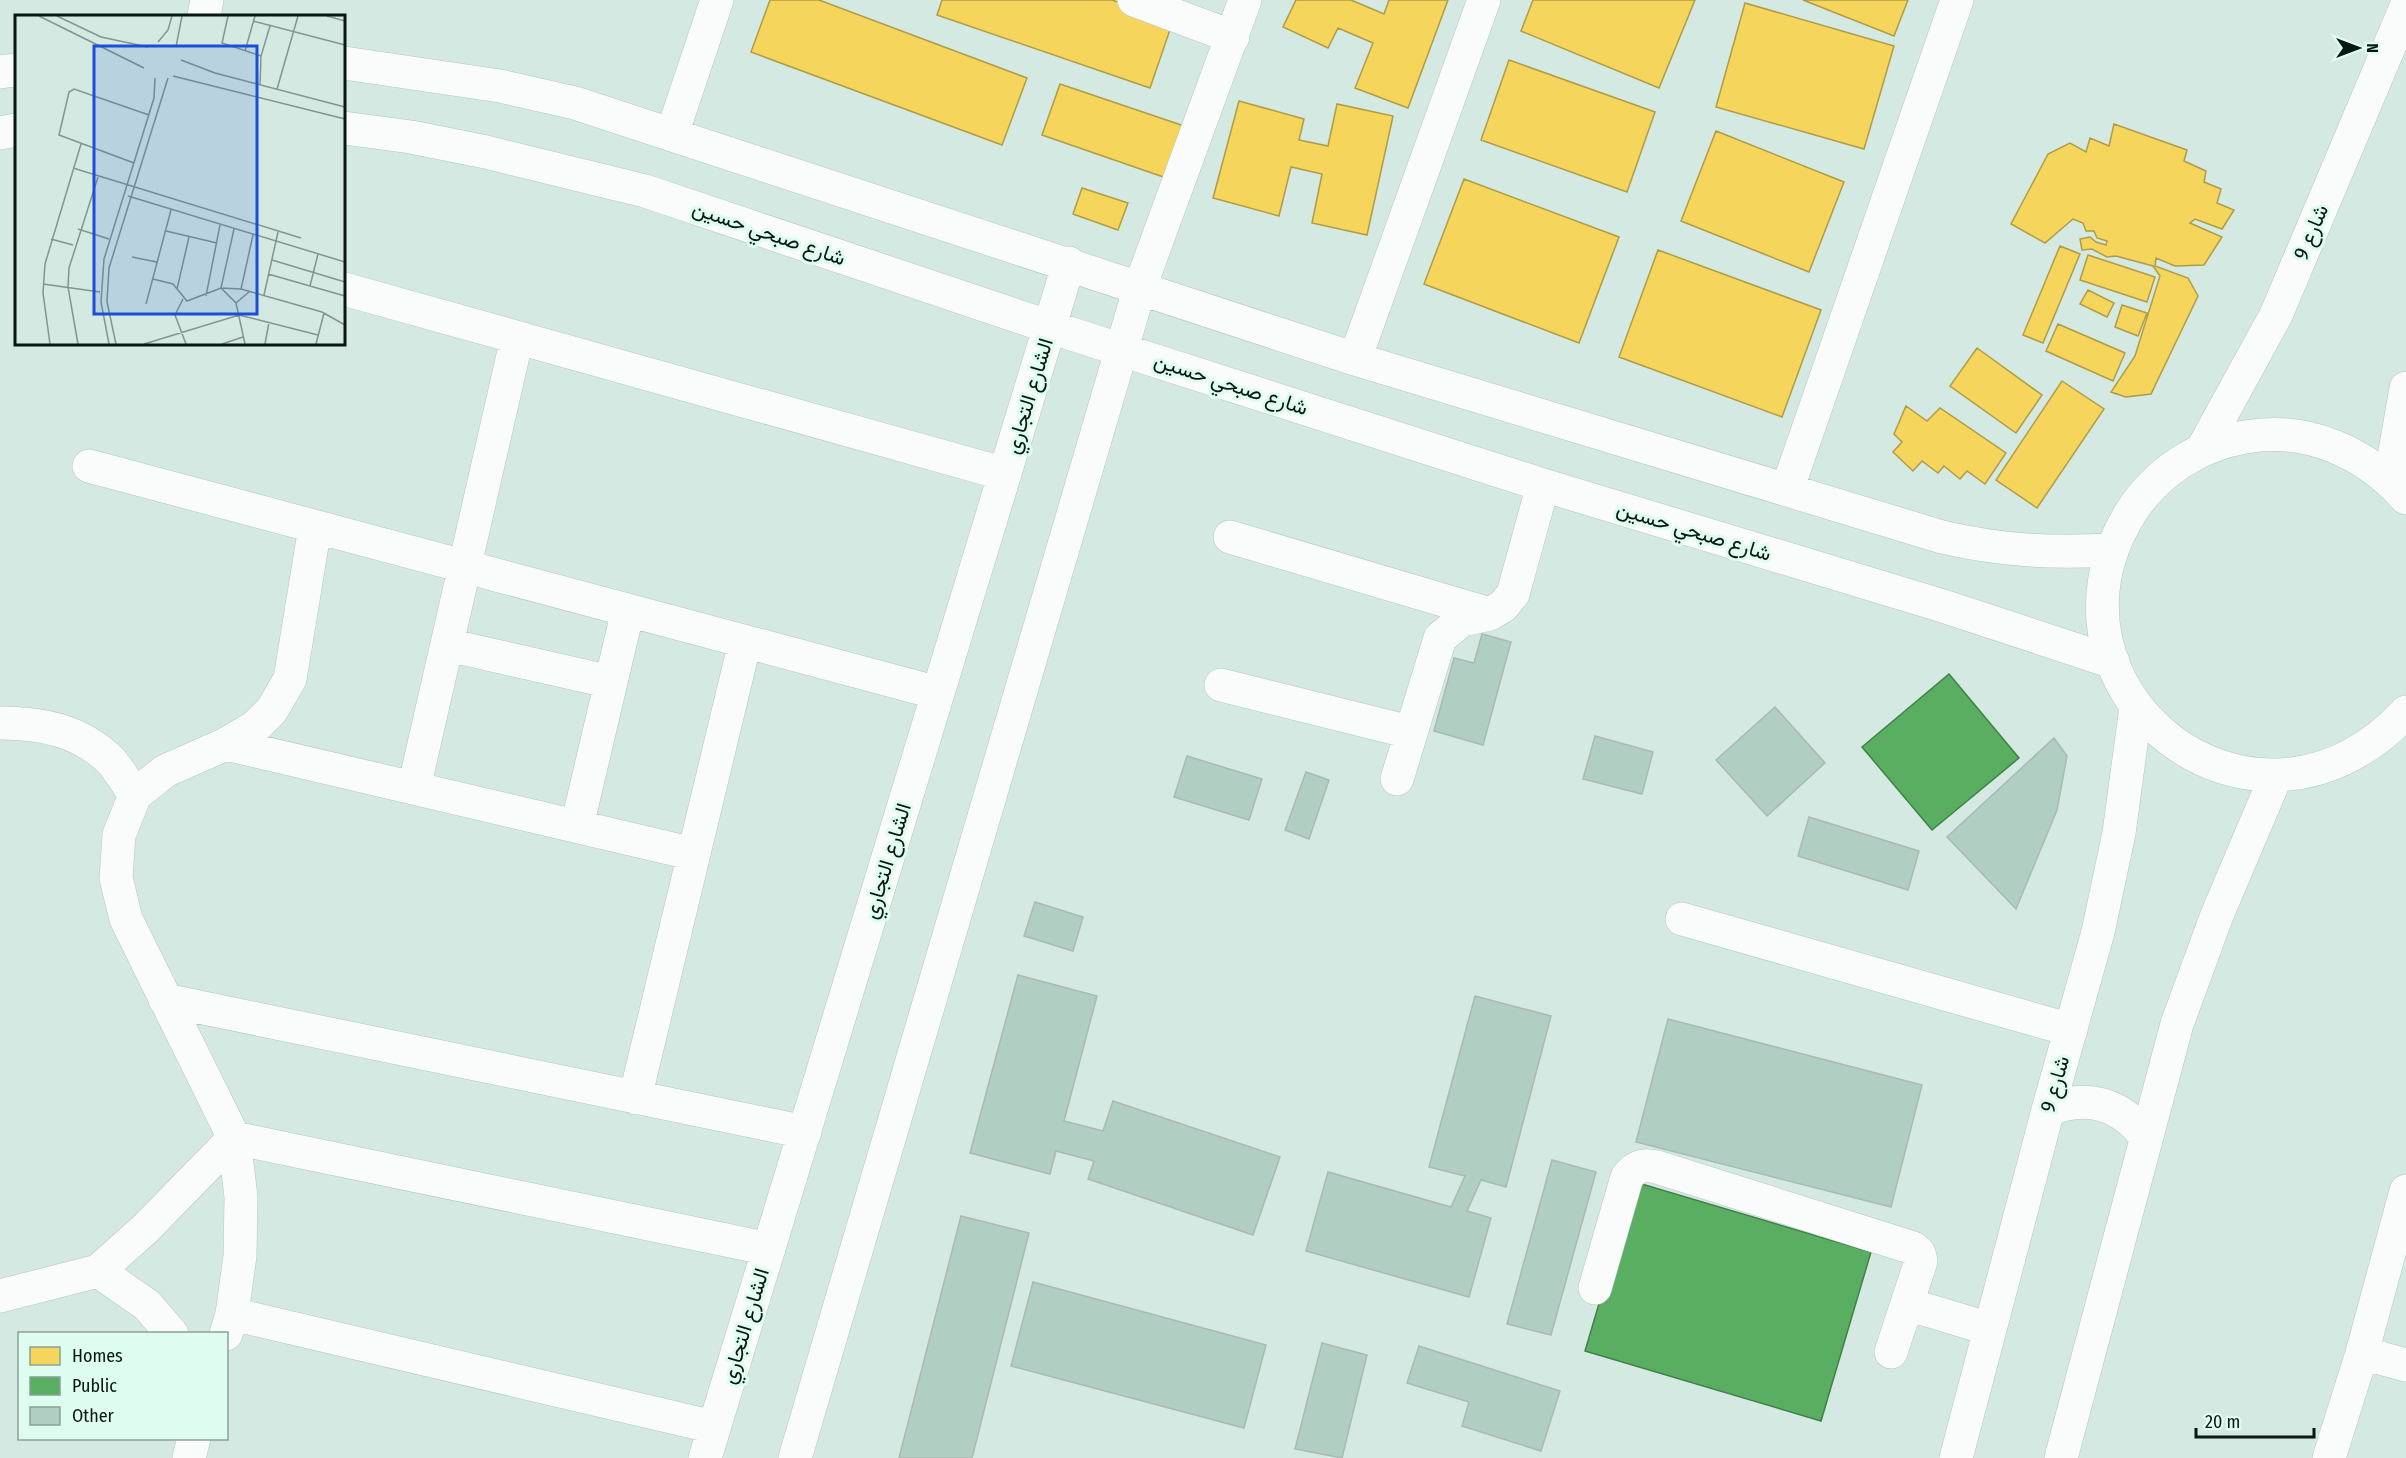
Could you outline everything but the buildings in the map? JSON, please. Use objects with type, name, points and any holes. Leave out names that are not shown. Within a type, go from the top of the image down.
[{"type":"street","points":[[204,15],[207,0]]},
{"type":"street","points":[[672,134],[717,0]]},
{"type":"street","points":[[1134,0],[1233,37]]},
{"type":"street","points":[[795,1458],[1140,287],[1245,0]]},
{"type":"street","points":[[1356,358],[1484,0]]},
{"type":"street","points":[[1787,490],[1957,0]]},
{"type":"street","points":[[2403,15],[2397,38],[2399,53],[2406,66]]},
{"type":"street","name":"شارع 9","points":[[2202,450],[2276,315],[2403,15]]},
{"type":"street","points":[[345,63],[500,86],[575,103],[1356,358],[1942,537],[1990,548],[2049,553],[2112,550]]},
{"type":"street","points":[[0,72],[15,70]]},
{"type":"street","name":"شارع صبحي حسين","points":[[345,128],[411,137],[486,152],[645,191],[1050,327],[1544,485],[1943,606],[2113,662]]},
{"type":"street","name":"الشارع التجاري","points":[[705,1458],[1069,263]]},
{"type":"street","points":[[345,289],[1005,474]]},
{"type":"street","points":[[414,788],[517,338]]},
{"type":"street","points":[[2398,489],[2406,388]]},
{"type":"street","points":[[2398,489],[2351,453],[2315,439],[2287,434],[2258,434],[2229,440],[2202,450],[2178,463],[2156,480],[2138,501],[2112,550],[2105,578],[2103,606],[2106,635],[2113,662],[2136,707],[2175,744],[2198,758],[2223,768],[2276,776],[2309,772],[2348,759],[2401,725]]},
{"type":"street","points":[[89,466],[938,693]]},
{"type":"street","points":[[1397,779],[1440,638],[1462,620],[1490,614],[1503,606],[1513,594],[1544,485]]},
{"type":"street","points":[[315,527],[290,679],[272,710],[255,727],[226,744],[165,771],[135,795],[119,835],[116,878],[126,919],[234,1138],[241,1209],[240,1256],[229,1324],[714,1427]]},
{"type":"street","points":[[1230,537],[1490,614]]},
{"type":"street","points":[[578,826],[628,610]]},
{"type":"street","points":[[635,1098],[745,642]]},
{"type":"street","points":[[448,645],[611,682]]},
{"type":"street","points":[[1221,685],[1410,732]]},
{"type":"street","name":"شارع 9","points":[[1956,1458],[2109,882],[2130,761],[2136,707]]},
{"type":"street","points":[[0,723],[36,723],[76,736],[111,761],[135,795]]},
{"type":"street","points":[[226,744],[694,854]]},
{"type":"street","points":[[2061,1458],[2177,1024],[2226,893],[2276,776]]},
{"type":"street","points":[[1682,919],[2071,1030]]},
{"type":"street","points":[[165,1000],[805,1132]]},
{"type":"street","points":[[2048,1110],[2075,1102],[2102,1104],[2127,1116],[2146,1137]]},
{"type":"street","points":[[234,1138],[769,1249]]},
{"type":"street","points":[[0,1296],[98,1271],[145,1229],[234,1138]]},
{"type":"street","points":[[1595,1288],[1627,1177],[1634,1168],[1646,1164],[1913,1248],[1921,1261],[1891,1352]]},
{"type":"street","points":[[2329,1458],[2362,1353],[2406,1191]]},
{"type":"street","points":[[98,1271],[147,1305],[170,1332]]},
{"type":"street","points":[[1907,1304],[1990,1329]]},
{"type":"street","points":[[2362,1353],[2406,1365]]},
{"type":"street","points":[[189,1458],[194,1440]]}]
